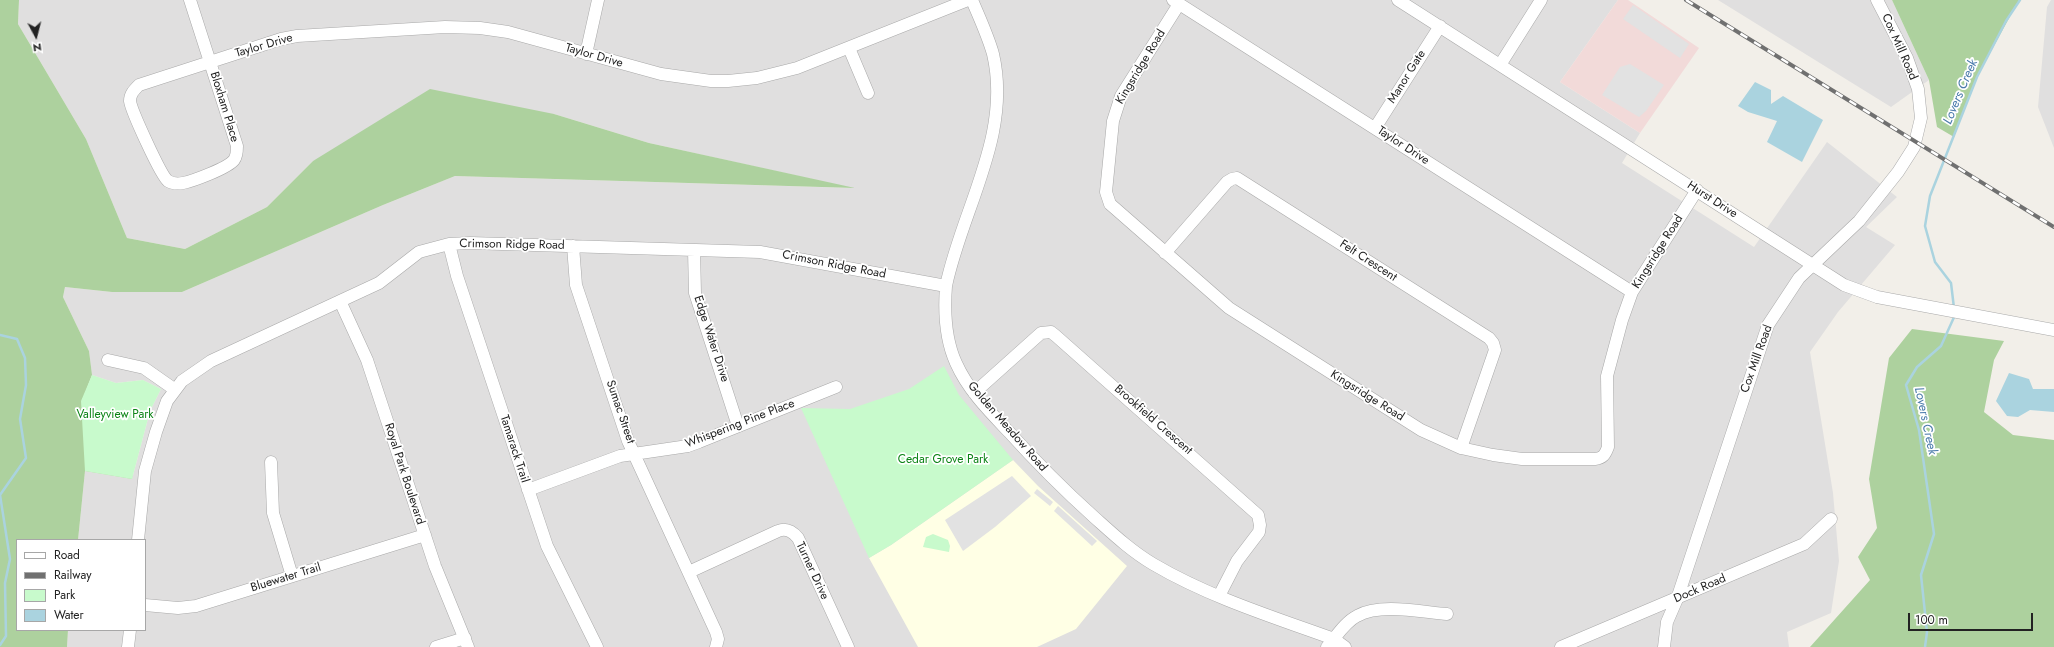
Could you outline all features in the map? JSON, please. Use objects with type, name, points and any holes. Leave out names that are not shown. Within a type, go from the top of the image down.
[{"type":"street","name":"Bloxham Place","points":[[190,0],[210,62],[237,146],[237,154],[233,161],[227,166],[183,183],[174,184],[168,181],[161,172],[132,108],[131,94],[139,85],[210,62]]},
{"type":"street","points":[[586,54],[598,0]]},
{"type":"street","name":"Taylor Drive","points":[[210,62],[281,39],[297,36],[445,27],[500,31],[661,74],[711,81],[757,78],[787,71],[849,48],[968,0]]},
{"type":"street","name":"Golden Meadow Road","points":[[972,0],[993,54],[997,85],[997,106],[991,142],[946,286],[944,315],[949,340],[958,367],[974,393],[1050,477],[1123,542],[1154,564],[1198,588],[1330,643],[1345,647]]},
{"type":"street","name":"Hurst Drive","points":[[1398,0],[1697,190],[1812,266],[1854,289],[1877,298],[1896,300],[2054,330]]},
{"type":"street","points":[[1500,65],[1541,0]]},
{"type":"street","name":"Cox Mill Road","points":[[1664,647],[1667,622],[1677,599],[1768,325],[1799,278],[1858,221],[1898,172],[1914,147],[1921,118],[1918,88],[1907,58],[1877,0]]},
{"type":"street","name":"Taylor Drive","points":[[1176,2],[1632,292]]},
{"type":"street","name":"Kingsridge Road","points":[[1176,2],[1121,96],[1113,121],[1106,192],[1110,204],[1229,308],[1421,430],[1461,448],[1515,458],[1601,458],[1605,454],[1608,447],[1607,390],[1610,362],[1632,292],[1697,190]]},
{"type":"street","name":"Manor Gate","points":[[1375,128],[1440,26]]},
{"type":"street","points":[[849,48],[868,93]]},
{"type":"street","name":"Felt Crescent","points":[[1165,253],[1227,182],[1237,178],[1489,338],[1493,343],[1495,350],[1461,448]]},
{"type":"street","name":"Crimson Ridge Road","points":[[138,539],[145,471],[162,412],[174,389],[190,374],[211,361],[379,283],[419,252],[449,244],[470,243],[777,254],[946,286]]},
{"type":"street","name":"Tamarack Trail","points":[[449,244],[457,276],[551,556],[596,647]]},
{"type":"street","name":"Sumac Street","points":[[573,246],[576,285],[621,421],[689,572]]},
{"type":"street","name":"Edge Water Drive","points":[[694,250],[695,293],[738,426]]},
{"type":"street","name":"Royal Park Boulevard","points":[[340,302],[367,360],[441,582],[466,643]]},
{"type":"street","name":"Brookfield Crescent","points":[[974,393],[1041,333],[1051,332],[1056,336],[1258,515],[1260,526],[1259,532],[1237,561],[1219,596]]},
{"type":"street","points":[[108,360],[144,368],[174,389]]},
{"type":"street","name":"Whispering Pine Place","points":[[528,490],[620,456],[688,446],[836,387]]},
{"type":"street","points":[[272,462],[273,513],[292,576]]},
{"type":"street","name":"Dock Road","points":[[1561,647],[1804,544],[1830,519]]},
{"type":"street","name":"Turner Drive","points":[[689,572],[782,530],[791,532],[798,538],[848,647]]},
{"type":"street","name":"Bluewater Trail","points":[[146,605],[178,608],[196,606],[425,536]]},
{"type":"street","points":[[689,572],[716,632],[718,638],[716,647]]},
{"type":"street","points":[[1330,643],[1350,621],[1366,612],[1377,610],[1401,610],[1447,614]]},
{"type":"street","points":[[128,647],[130,631]]},
{"type":"street","points":[[436,647],[466,643]]},
{"type":"shaded area","points":[[17,0],[1618,0],[1560,82],[1640,133],[1622,163],[1754,247],[1827,142],[1897,197],[1866,227],[1895,245],[1838,312],[1810,352],[1833,493],[1839,561],[1831,613],[1787,632],[1789,647],[67,647],[68,631],[146,631],[146,539],[78,539],[85,471],[132,479],[150,411],[161,389],[143,380],[116,383],[92,375],[89,351],[63,297],[65,287],[112,292],[182,292],[383,205],[455,176],[852,188],[649,143],[554,114],[313,161],[267,207],[185,249],[127,238],[86,139],[18,24],[19,1]]},
{"type":"shaded area","points":[[1618,0],[1628,0],[1699,48],[1640,133],[1560,82]]},
{"type":"shaded area","points":[[1718,0],[1892,0],[1929,80],[1891,107]]},
{"type":"shaded area","points":[[2051,0],[2054,0],[2054,148],[2038,107],[2047,7]]},
{"type":"shaded area","points":[[1633,5],[1689,44],[1680,58],[1623,19]]},
{"type":"shaded area","points":[[1630,64],[1664,85],[1646,111],[1639,117],[1602,95],[1620,67]]},
{"type":"shaded area","points":[[1013,460],[1038,486],[1127,566],[1076,629],[1037,647],[918,647],[869,558],[891,545]]},
{"type":"shaded area","points":[[1012,476],[1031,496],[995,527],[963,551],[945,520]]},
{"type":"shaded area","points":[[1037,489],[1053,502],[1050,506],[1034,493]]},
{"type":"shaded area","points":[[1058,506],[1097,541],[1092,546],[1054,511]]},
{"type":"green space","points":[[0,0],[19,0],[18,24],[86,139],[127,238],[185,249],[267,207],[313,161],[430,89],[554,114],[649,143],[855,188],[455,176],[383,205],[182,292],[112,292],[65,287],[63,297],[89,351],[92,375],[82,401],[133,471],[132,479],[85,471],[78,539],[16,539],[16,631],[68,631],[67,647],[0,647]]},
{"type":"green space","points":[[1892,0],[2019,0],[1977,77],[1954,137],[1937,127],[1929,80]]},
{"type":"green space","points":[[1912,329],[2004,341],[1994,360],[1984,412],[2013,435],[2054,440],[2054,647],[1810,647],[1870,580],[1858,557],[1877,528],[1869,479],[1889,358]]},
{"type":"green space","name":"Cedar Grove Park","points":[[944,366],[959,395],[1013,460],[891,545],[869,558],[801,408],[850,409],[909,389]]},
{"type":"green space","name":"Valleyview Park","points":[[92,375],[116,383],[143,380],[161,389],[150,411],[132,479],[85,471],[81,401]]},
{"type":"green space","points":[[933,534],[948,540],[950,546],[949,552],[923,547],[926,537]]},
{"type":"water","points":[[1755,82],[1771,90],[1771,104],[1783,96],[1823,120],[1802,162],[1767,142],[1777,121],[1748,112],[1738,106]]},
{"type":"water","points":[[2009,373],[2029,379],[2033,389],[2054,389],[2054,412],[2030,410],[2018,417],[2007,416],[1996,401]]},
{"type":"waterway","name":"Lovers Creek","points":[[1954,308],[1951,283],[1935,262],[1925,226],[1930,196],[1977,77],[2006,21],[2020,0]]},
{"type":"waterway","name":"Lovers Creek","points":[[1925,647],[1927,632],[1921,575],[1934,534],[1919,430],[1906,385],[1917,367],[1941,346],[1955,315]]},
{"type":"waterway","points":[[0,335],[17,339],[25,358],[26,385],[20,419],[26,458],[0,495],[10,559],[5,583],[6,636],[0,645]]},
{"type":"railway","points":[[1686,0],[2054,227]]}]
